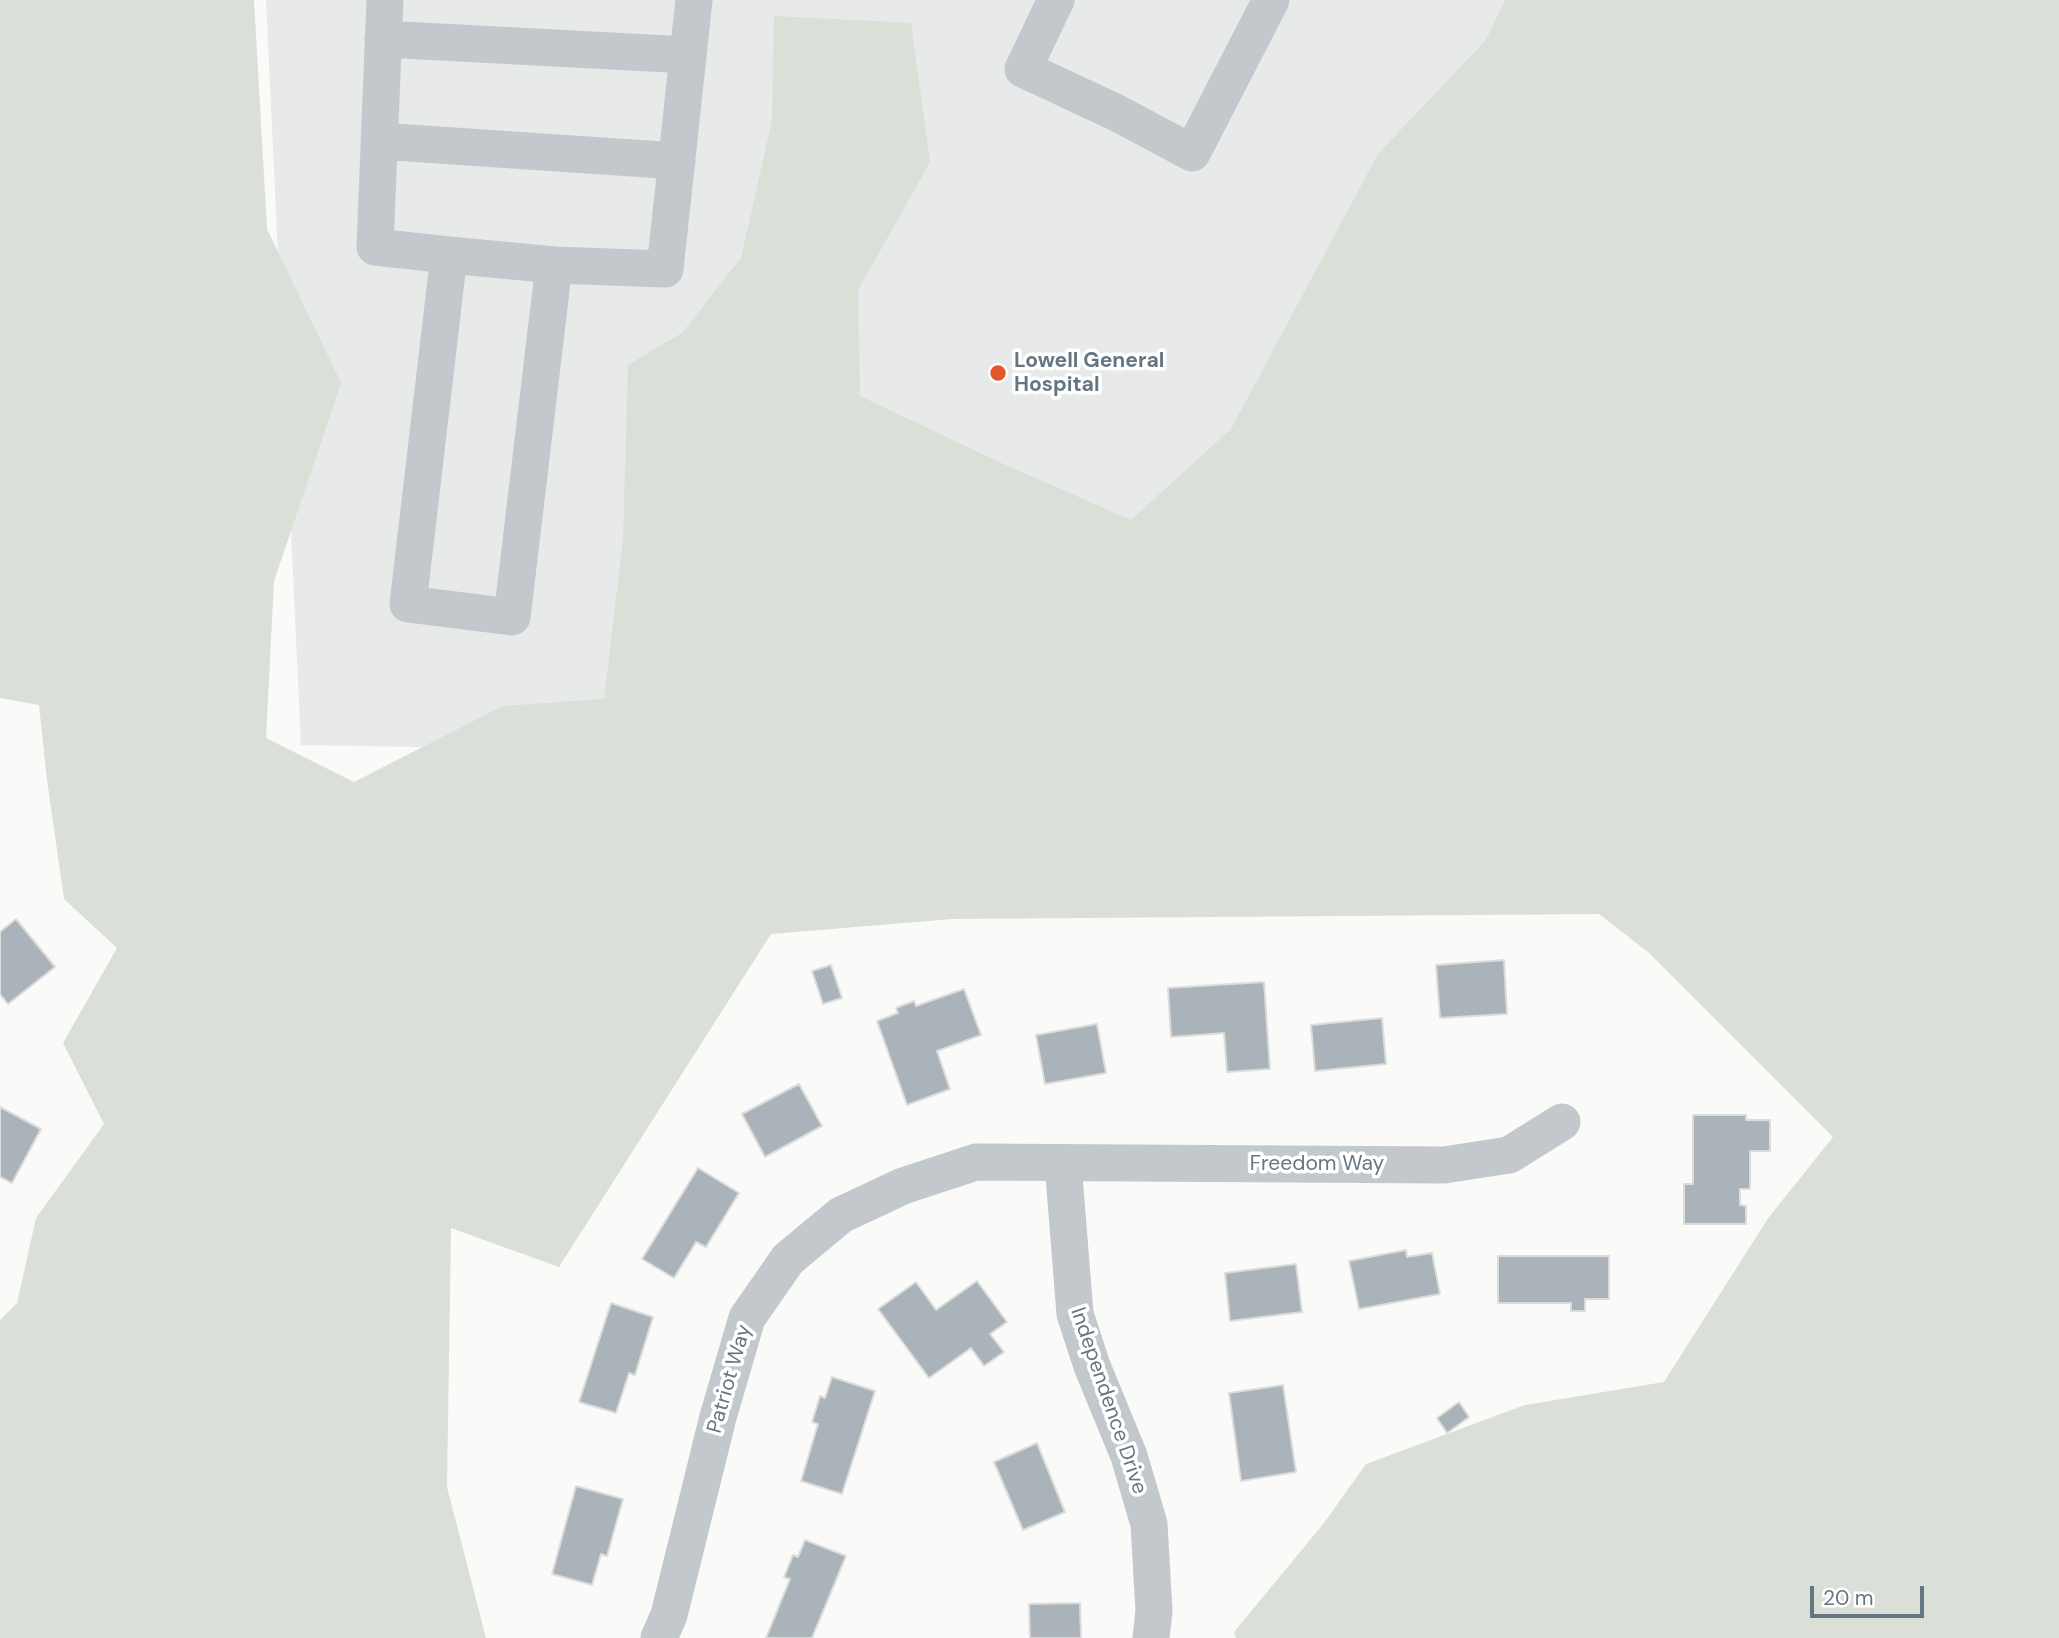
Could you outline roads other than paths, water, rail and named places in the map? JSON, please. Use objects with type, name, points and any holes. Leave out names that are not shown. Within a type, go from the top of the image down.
[{"type":"street","points":[[385,0],[375,247],[554,265],[666,269],[694,0]]},
{"type":"street","points":[[1056,0],[1023,69],[1117,113],[1192,153],[1271,0]]},
{"type":"street","points":[[383,39],[688,55]]},
{"type":"street","points":[[379,141],[677,161]]},
{"type":"street","points":[[449,255],[408,604],[512,617],[554,265]]},
{"type":"street","name":"Freedom Way","points":[[1063,1163],[1444,1165],[1509,1155],[1562,1122]]},
{"type":"street","name":"Patriot Way","points":[[659,1638],[669,1615],[718,1417],[747,1318],[788,1259],[841,1215],[903,1186],[976,1162],[1063,1163]]},
{"type":"street","name":"Independence Drive","points":[[1063,1163],[1075,1314],[1091,1366],[1129,1456],[1149,1524],[1154,1611],[1151,1638]]},
{"type":"place","name":"Lowell General Hospital","points":[[998,373]]}]
